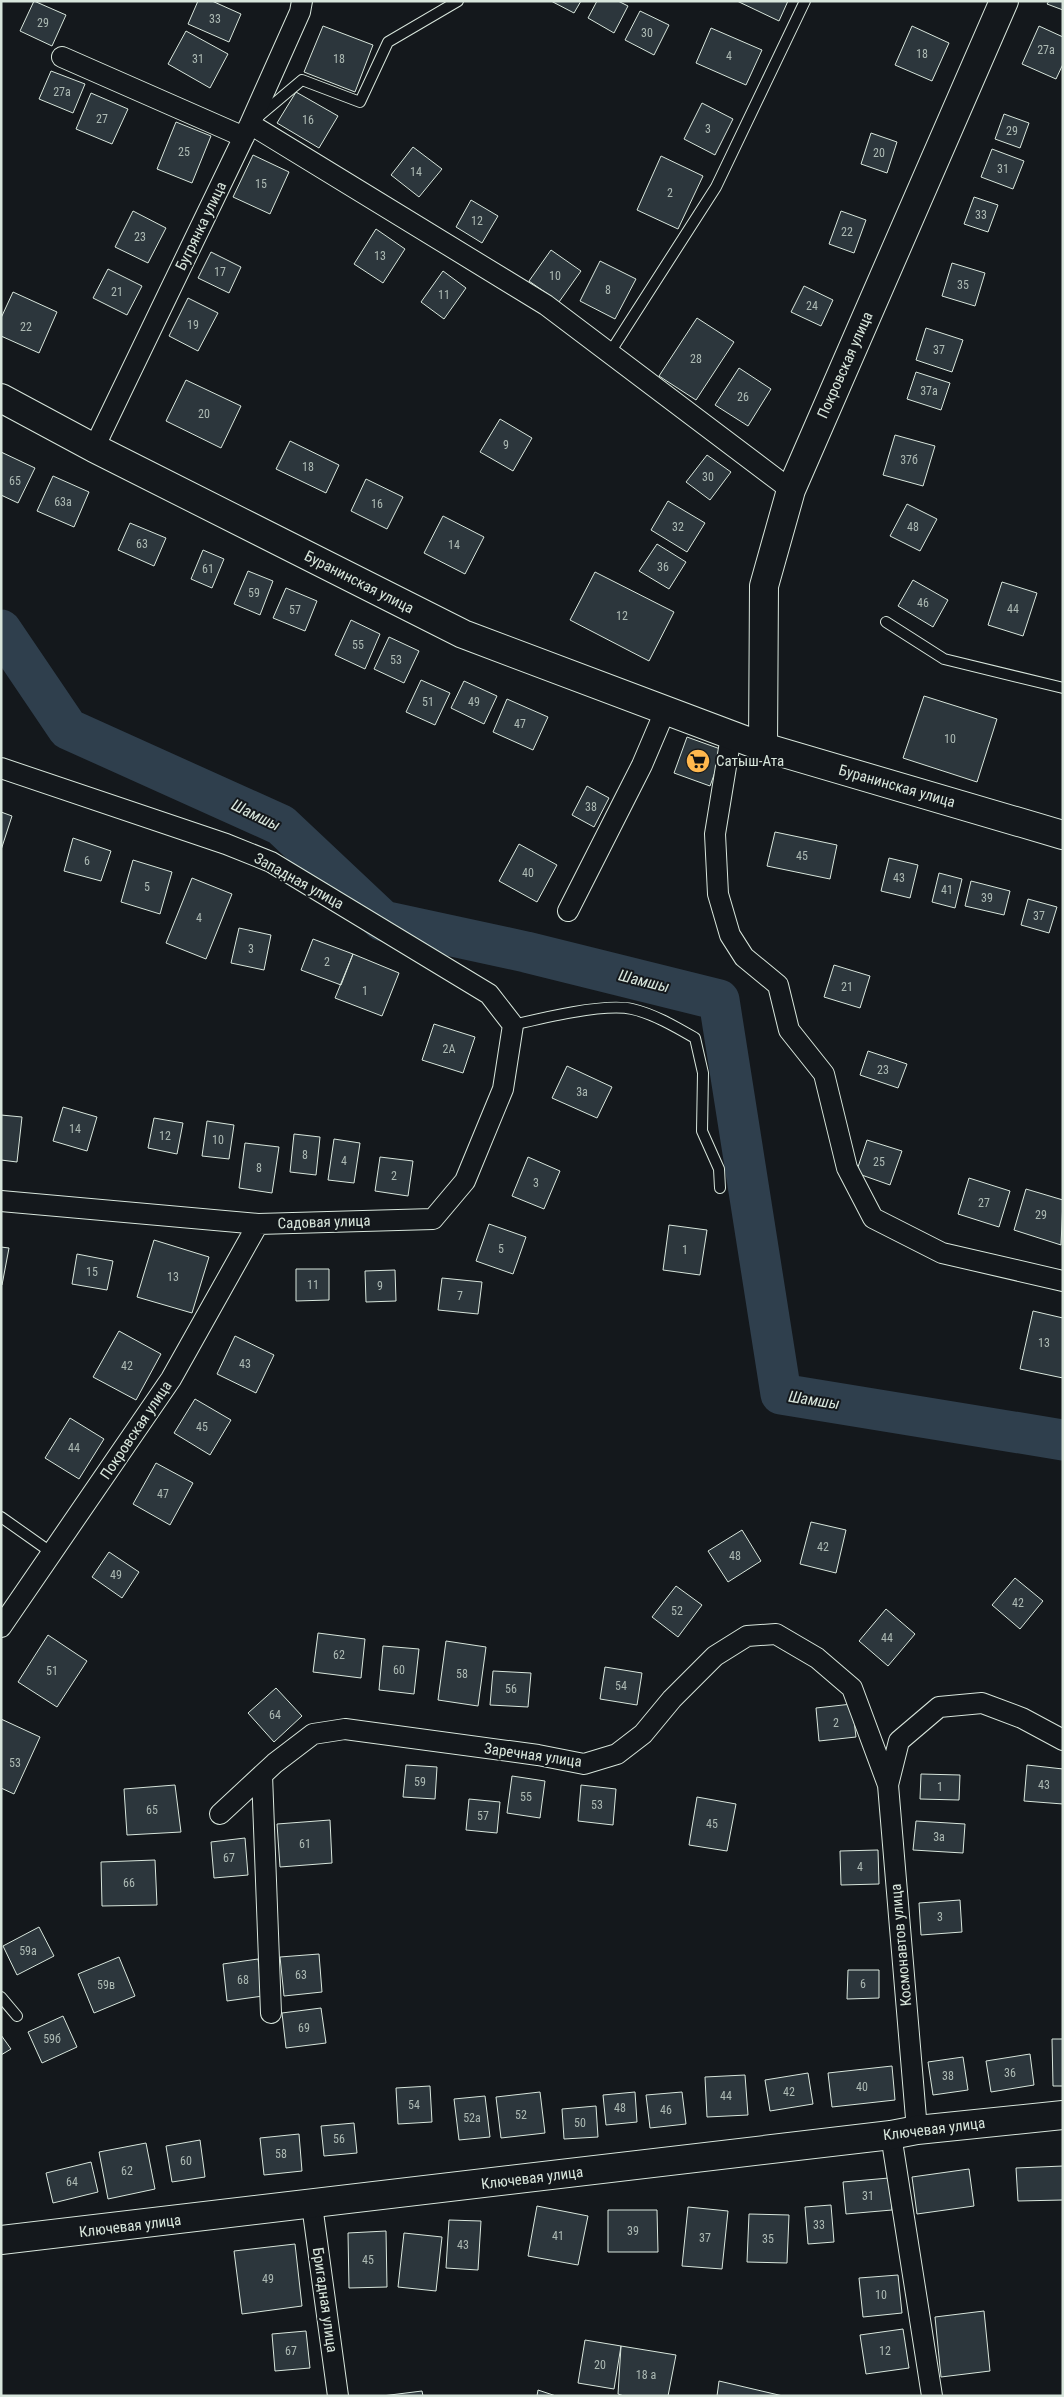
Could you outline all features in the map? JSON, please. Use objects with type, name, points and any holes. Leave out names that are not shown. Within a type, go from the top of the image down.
[{"type":"street","name":"Бугрянка улица","points":[[94,448],[247,130],[300,12],[302,1]]},
{"type":"street","name":"Покровская улица","points":[[763,748],[764,586],[791,490],[1004,1]]},
{"type":"street","points":[[62,57],[247,130],[546,305],[791,490]]},
{"type":"street","name":"Буранинская улица","points":[[1,398],[94,448],[463,634],[763,748],[1063,835]]},
{"type":"street","points":[[568,911],[642,765],[665,711]]},
{"type":"street","points":[[731,736],[715,834],[718,894],[730,936],[744,958],[778,985],[789,1030],[824,1074],[847,1168],[873,1218],[942,1253],[1063,1282]]},
{"type":"street","name":"Западная улица","points":[[1,768],[226,844],[272,862],[489,994],[513,1025]]},
{"type":"street","name":"Садовая улица","points":[[1,1201],[258,1224],[434,1219],[465,1181],[503,1089],[513,1025]]},
{"type":"street","name":"Покровская улица","points":[[1,1627],[171,1379],[258,1224]]},
{"type":"street","name":"Заречная улица","points":[[220,1814],[262,1775],[312,1734],[345,1729],[538,1755],[584,1764],[617,1754],[643,1734],[672,1699],[715,1656],[747,1636],[776,1634],[817,1658],[852,1688],[878,1762]]},
{"type":"street","points":[[888,1785],[899,1741],[939,1707],[982,1703],[1022,1718],[1063,1740]]},
{"type":"street","name":"Космонавтов улица","points":[[878,1762],[888,1785],[904,2132],[932,2396]]},
{"type":"street","points":[[262,1775],[271,2013]]},
{"type":"street","name":"Ключевая улица","points":[[1,2240],[312,2205],[904,2132],[1063,2115]]},
{"type":"street","name":"Бригадная улица","points":[[312,2205],[338,2396]]},
{"type":"lane","points":[[247,130],[302,80],[360,102],[388,42],[458,1]]},
{"type":"lane","points":[[609,354],[716,187],[805,1]]},
{"type":"lane","points":[[886,622],[944,659],[1063,688]]},
{"type":"lane","points":[[513,1025],[596,1010],[631,1009],[665,1022],[695,1038],[703,1073],[702,1131],[719,1169],[720,1188]]},
{"type":"lane","points":[[1,1517],[52,1553]]},
{"type":"lane","points":[[1,1997],[17,2016]]},
{"type":"building","points":[[34,1],[66,15],[52,46],[20,31]]},
{"type":"building","points":[[198,1],[212,1],[241,14],[229,42],[188,24]]},
{"type":"building","points":[[551,1],[581,1],[574,13]]},
{"type":"building","points":[[597,1],[618,1],[628,6],[614,33],[588,18]]},
{"type":"building","points":[[737,1],[788,1],[779,21]]},
{"type":"building","points":[[1049,1],[1063,1],[1063,10],[1047,4]]},
{"type":"building","points":[[640,11],[669,25],[654,55],[625,40]]},
{"type":"building","points":[[323,26],[373,45],[355,92],[304,72]]},
{"type":"building","points":[[912,26],[949,43],[932,81],[895,65]]},
{"type":"building","points":[[1039,26],[1063,37],[1063,64],[1056,79],[1022,64]]},
{"type":"building","points":[[711,28],[762,50],[746,85],[696,63]]},
{"type":"building","points":[[186,31],[228,54],[210,88],[168,64]]},
{"type":"building","points":[[51,71],[85,84],[73,113],[39,99]]},
{"type":"building","points":[[296,92],[338,116],[319,148],[277,123]]},
{"type":"building","points":[[91,93],[128,109],[112,144],[76,129]]},
{"type":"building","points":[[702,103],[733,119],[715,155],[684,139]]},
{"type":"building","points":[[1004,114],[1029,123],[1020,148],[995,139]]},
{"type":"building","points":[[176,122],[211,136],[192,183],[157,169]]},
{"type":"building","points":[[871,133],[897,142],[887,173],[861,164]]},
{"type":"building","points":[[413,147],[442,169],[419,197],[391,175]]},
{"type":"building","points":[[992,149],[1024,161],[1013,189],[981,177]]},
{"type":"building","points":[[253,155],[289,172],[270,214],[233,197]]},
{"type":"building","points":[[661,156],[703,176],[678,229],[637,210]]},
{"type":"building","points":[[974,197],[998,205],[988,232],[964,224]]},
{"type":"building","points":[[471,200],[498,216],[482,243],[456,227]]},
{"type":"building","points":[[133,211],[166,228],[148,263],[115,247]]},
{"type":"building","points":[[841,211],[866,220],[854,253],[829,244]]},
{"type":"building","points":[[376,229],[405,249],[383,283],[354,264]]},
{"type":"building","points":[[551,250],[581,271],[559,302],[529,281]]},
{"type":"building","points":[[211,252],[241,267],[229,293],[198,278]]},
{"type":"building","points":[[600,261],[636,279],[615,319],[580,301]]},
{"type":"building","points":[[952,263],[985,273],[975,306],[942,296]]},
{"type":"building","points":[[108,269],[142,286],[127,315],[93,298]]},
{"type":"building","points":[[443,271],[466,288],[444,319],[421,302]]},
{"type":"building","points":[[804,286],[833,300],[821,326],[791,312]]},
{"type":"building","points":[[13,292],[57,312],[39,353],[1,336],[1,318]]},
{"type":"building","points":[[188,298],[218,313],[198,351],[169,336]]},
{"type":"building","points":[[697,318],[734,342],[696,400],[659,376]]},
{"type":"building","points":[[926,328],[963,340],[952,372],[916,360]]},
{"type":"building","points":[[739,368],[771,389],[748,426],[715,405]]},
{"type":"building","points":[[916,372],[950,383],[941,410],[907,399]]},
{"type":"building","points":[[186,380],[241,406],[221,448],[166,421]]},
{"type":"building","points":[[500,419],[532,438],[513,471],[480,452]]},
{"type":"building","points":[[895,435],[935,446],[923,486],[883,475]]},
{"type":"building","points":[[290,441],[339,465],[326,493],[276,469]]},
{"type":"building","points":[[1,452],[35,468],[18,503],[1,495]]},
{"type":"building","points":[[707,455],[731,472],[710,500],[686,482]]},
{"type":"building","points":[[53,476],[89,492],[74,527],[37,511]]},
{"type":"building","points":[[366,479],[403,497],[387,529],[351,511]]},
{"type":"building","points":[[668,501],[705,523],[687,552],[651,530]]},
{"type":"building","points":[[907,504],[937,519],[920,551],[890,536]]},
{"type":"building","points":[[443,516],[484,537],[465,574],[424,553]]},
{"type":"building","points":[[130,523],[166,538],[154,566],[118,550]]},
{"type":"building","points":[[657,544],[686,562],[669,589],[639,571]]},
{"type":"building","points":[[203,550],[224,559],[212,588],[191,579]]},
{"type":"building","points":[[248,571],[273,581],[260,615],[234,604]]},
{"type":"building","points":[[595,572],[674,612],[649,661],[570,620]]},
{"type":"building","points":[[913,580],[948,600],[933,627],[898,606]]},
{"type":"building","points":[[1002,582],[1037,593],[1023,636],[988,625]]},
{"type":"building","points":[[286,588],[317,601],[305,631],[273,618]]},
{"type":"building","points":[[351,620],[380,634],[365,669],[335,655]]},
{"type":"building","points":[[389,637],[419,651],[404,683],[374,669]]},
{"type":"building","points":[[421,680],[450,693],[435,725],[406,712]]},
{"type":"building","points":[[464,681],[497,696],[484,724],[451,708]]},
{"type":"building","points":[[924,696],[997,719],[977,782],[903,758]]},
{"type":"building","points":[[507,699],[548,717],[533,750],[493,732]]},
{"type":"building","name":"Сатыш-Ата","points":[[687,737],[723,750],[710,786],[674,773]]},
{"type":"building","points":[[587,786],[609,798],[594,827],[572,815]]},
{"type":"building","points":[[1,812],[12,816],[1,850]]},
{"type":"building","points":[[775,832],[837,845],[830,879],[767,866]]},
{"type":"building","points":[[73,838],[111,851],[101,881],[64,871]]},
{"type":"building","points":[[519,844],[557,865],[537,902],[499,881]]},
{"type":"building","points":[[889,858],[918,865],[910,898],[881,891]]},
{"type":"building","points":[[133,860],[172,872],[160,914],[121,902]]},
{"type":"building","points":[[939,873],[962,879],[955,908],[932,902]]},
{"type":"building","points":[[192,878],[232,894],[206,959],[166,943]]},
{"type":"building","points":[[971,881],[1010,891],[1004,915],[965,906]]},
{"type":"building","points":[[1028,899],[1057,907],[1049,933],[1021,925]]},
{"type":"building","points":[[239,928],[271,935],[264,970],[231,963]]},
{"type":"building","points":[[313,939],[353,954],[341,985],[301,970]]},
{"type":"building","points":[[353,954],[399,973],[382,1016],[335,998]]},
{"type":"building","points":[[834,965],[870,976],[860,1008],[824,997]]},
{"type":"building","points":[[434,1024],[475,1037],[463,1073],[422,1060]]},
{"type":"building","points":[[868,1051],[907,1064],[898,1088],[860,1075]]},
{"type":"building","points":[[567,1066],[612,1087],[597,1118],[552,1098]]},
{"type":"building","points":[[63,1107],[97,1117],[87,1151],[53,1141]]},
{"type":"building","points":[[1,1115],[22,1117],[17,1162],[1,1160]]},
{"type":"building","points":[[154,1118],[183,1123],[177,1154],[148,1148]]},
{"type":"building","points":[[207,1121],[234,1125],[229,1159],[202,1156]]},
{"type":"building","points":[[294,1134],[320,1137],[316,1175],[290,1172]]},
{"type":"building","points":[[334,1139],[360,1143],[354,1183],[328,1180]]},
{"type":"building","points":[[867,1140],[902,1151],[890,1185],[856,1173]]},
{"type":"building","points":[[245,1143],[279,1147],[272,1193],[239,1188]]},
{"type":"building","points":[[380,1157],[413,1161],[408,1196],[375,1191]]},
{"type":"building","points":[[528,1157],[560,1171],[544,1209],[512,1196]]},
{"type":"building","points":[[969,1178],[1010,1191],[999,1227],[958,1214]]},
{"type":"building","points":[[1026,1189],[1063,1200],[1061,1245],[1014,1230]]},
{"type":"building","points":[[489,1224],[526,1237],[513,1274],[476,1261]]},
{"type":"building","points":[[669,1225],[707,1230],[700,1275],[663,1270]]},
{"type":"building","points":[[154,1240],[209,1257],[192,1313],[137,1297]]},
{"type":"building","points":[[1,1247],[9,1248],[2,1285],[1,1285]]},
{"type":"building","points":[[77,1254],[113,1261],[107,1290],[72,1284]]},
{"type":"building","points":[[296,1269],[329,1269],[329,1300],[296,1301]]},
{"type":"building","points":[[395,1270],[396,1301],[366,1302],[365,1271]]},
{"type":"building","points":[[442,1278],[482,1282],[478,1314],[438,1310]]},
{"type":"building","points":[[1033,1311],[1063,1318],[1063,1378],[1020,1369]]},
{"type":"building","points":[[119,1331],[161,1354],[136,1400],[93,1377]]},
{"type":"building","points":[[235,1336],[274,1355],[256,1393],[217,1374]]},
{"type":"building","points":[[195,1399],[231,1420],[210,1455],[174,1433]]},
{"type":"building","points":[[70,1418],[104,1439],[79,1479],[45,1458]]},
{"type":"building","points":[[156,1463],[193,1483],[170,1525],[133,1504]]},
{"type":"building","points":[[811,1522],[846,1530],[836,1573],[800,1564]]},
{"type":"building","points":[[742,1530],[761,1561],[728,1582],[708,1551]]},
{"type":"building","points":[[109,1552],[139,1572],[122,1598],[92,1577]]},
{"type":"building","points":[[1015,1578],[1043,1601],[1020,1629],[992,1605]]},
{"type":"building","points":[[676,1586],[702,1605],[678,1637],[652,1617]]},
{"type":"building","points":[[886,1609],[915,1634],[888,1666],[859,1641]]},
{"type":"building","points":[[318,1633],[365,1639],[361,1678],[313,1672]]},
{"type":"building","points":[[48,1635],[87,1661],[57,1707],[18,1682]]},
{"type":"building","points":[[446,1641],[486,1647],[478,1706],[438,1700]]},
{"type":"building","points":[[383,1646],[419,1649],[414,1694],[379,1690]]},
{"type":"building","points":[[605,1667],[642,1673],[637,1705],[600,1699]]},
{"type":"building","points":[[493,1671],[531,1673],[528,1707],[490,1705]]},
{"type":"building","points":[[276,1688],[302,1716],[274,1742],[248,1713]]},
{"type":"building","points":[[852,1704],[856,1737],[819,1741],[816,1708]]},
{"type":"building","points":[[1,1719],[40,1737],[14,1794],[1,1788]]},
{"type":"building","points":[[406,1765],[437,1767],[435,1799],[403,1797]]},
{"type":"building","points":[[1027,1765],[1063,1769],[1063,1804],[1024,1801]]},
{"type":"building","points":[[921,1774],[960,1775],[959,1800],[920,1799]]},
{"type":"building","points":[[512,1776],[545,1781],[540,1818],[507,1813]]},
{"type":"building","points":[[175,1785],[181,1832],[127,1835],[124,1789]]},
{"type":"building","points":[[581,1785],[616,1789],[613,1825],[578,1821]]},
{"type":"building","points":[[697,1797],[736,1804],[727,1851],[689,1845]]},
{"type":"building","points":[[469,1799],[500,1802],[497,1833],[466,1830]]},
{"type":"building","points":[[330,1820],[332,1863],[280,1867],[277,1824]]},
{"type":"building","points":[[916,1821],[965,1824],[963,1853],[913,1850]]},
{"type":"building","points":[[245,1838],[248,1875],[214,1878],[211,1842]]},
{"type":"building","points":[[878,1850],[879,1884],[841,1885],[840,1851]]},
{"type":"building","points":[[155,1860],[157,1905],[102,1906],[101,1862]]},
{"type":"building","points":[[960,1900],[962,1932],[921,1935],[919,1903]]},
{"type":"building","points":[[39,1927],[54,1956],[17,1975],[3,1946]]},
{"type":"building","points":[[319,1954],[322,1992],[284,1996],[280,1957]]},
{"type":"building","points":[[119,1957],[135,1996],[94,2013],[78,1974]]},
{"type":"building","points":[[258,1959],[263,1996],[227,2001],[223,1964]]},
{"type":"building","points":[[848,1970],[879,1970],[879,1998],[847,1999]]},
{"type":"building","points":[[321,2008],[326,2043],[286,2048],[282,2013]]},
{"type":"building","points":[[63,2016],[77,2047],[42,2063],[28,2032]]},
{"type":"building","points":[[1,2035],[11,2049],[1,2055]]},
{"type":"building","points":[[1052,2039],[1063,2039],[1063,2086],[1053,2086]]},
{"type":"building","points":[[1030,2054],[1034,2085],[991,2092],[986,2061]]},
{"type":"building","points":[[963,2057],[968,2090],[933,2095],[928,2062]]},
{"type":"building","points":[[892,2066],[895,2100],[832,2107],[828,2073]]},
{"type":"building","points":[[808,2073],[813,2104],[770,2111],[765,2080]]},
{"type":"building","points":[[745,2075],[748,2115],[707,2117],[705,2077]]},
{"type":"building","points":[[430,2086],[432,2122],[398,2124],[396,2088]]},
{"type":"building","points":[[540,2092],[545,2133],[501,2138],[496,2097]]},
{"type":"building","points":[[635,2092],[637,2122],[606,2125],[603,2095]]},
{"type":"building","points":[[682,2092],[686,2124],[650,2128],[646,2095]]},
{"type":"building","points":[[485,2096],[490,2137],[459,2140],[454,2099]]},
{"type":"building","points":[[596,2106],[598,2137],[564,2139],[562,2109]]},
{"type":"building","points":[[354,2123],[357,2153],[324,2156],[321,2126]]},
{"type":"building","points":[[299,2134],[302,2171],[264,2175],[260,2138]]},
{"type":"building","points":[[200,2140],[205,2177],[172,2182],[166,2146]]},
{"type":"building","points":[[146,2143],[155,2189],[108,2199],[99,2152]]},
{"type":"building","points":[[91,2162],[98,2192],[53,2203],[46,2173]]},
{"type":"building","points":[[1063,2166],[1063,2200],[1018,2201],[1016,2168]]},
{"type":"building","points":[[969,2169],[974,2206],[917,2214],[912,2177]]},
{"type":"building","points":[[889,2178],[892,2210],[846,2214],[843,2182]]},
{"type":"building","points":[[831,2205],[834,2242],[808,2244],[805,2207]]},
{"type":"building","points":[[537,2206],[588,2216],[578,2265],[528,2256]]},
{"type":"building","points":[[688,2207],[728,2211],[722,2269],[682,2266]]},
{"type":"building","points":[[608,2210],[657,2210],[658,2252],[608,2252]]},
{"type":"building","points":[[749,2214],[789,2215],[787,2263],[747,2262]]},
{"type":"building","points":[[449,2220],[481,2221],[478,2270],[446,2268]]},
{"type":"building","points":[[386,2231],[387,2287],[349,2288],[348,2233]]},
{"type":"building","points":[[404,2233],[442,2237],[436,2291],[398,2287]]},
{"type":"building","points":[[295,2244],[302,2306],[242,2314],[234,2251]]},
{"type":"building","points":[[898,2275],[902,2313],[863,2317],[859,2278]]},
{"type":"building","points":[[984,2311],[990,2371],[941,2377],[935,2317]]},
{"type":"building","points":[[903,2329],[909,2368],[866,2374],[860,2335]]},
{"type":"building","points":[[306,2331],[310,2368],[275,2371],[272,2334]]},
{"type":"building","points":[[585,2340],[621,2346],[614,2389],[578,2383]]},
{"type":"building","points":[[621,2346],[676,2355],[668,2396],[624,2396],[618,2394]]},
{"type":"building","points":[[719,2381],[783,2396],[717,2396]]},
{"type":"building","points":[[538,2390],[556,2396],[537,2396]]},
{"type":"building","points":[[422,2391],[423,2396],[382,2396]]},
{"type":"waterway","name":"Шамшы","points":[[1,630],[68,729],[281,825],[383,921],[526,952],[719,1000],[781,1394],[1063,1440]]},
{"type":"place","name":"Сатыш-Ата","points":[[698,761]]}]
